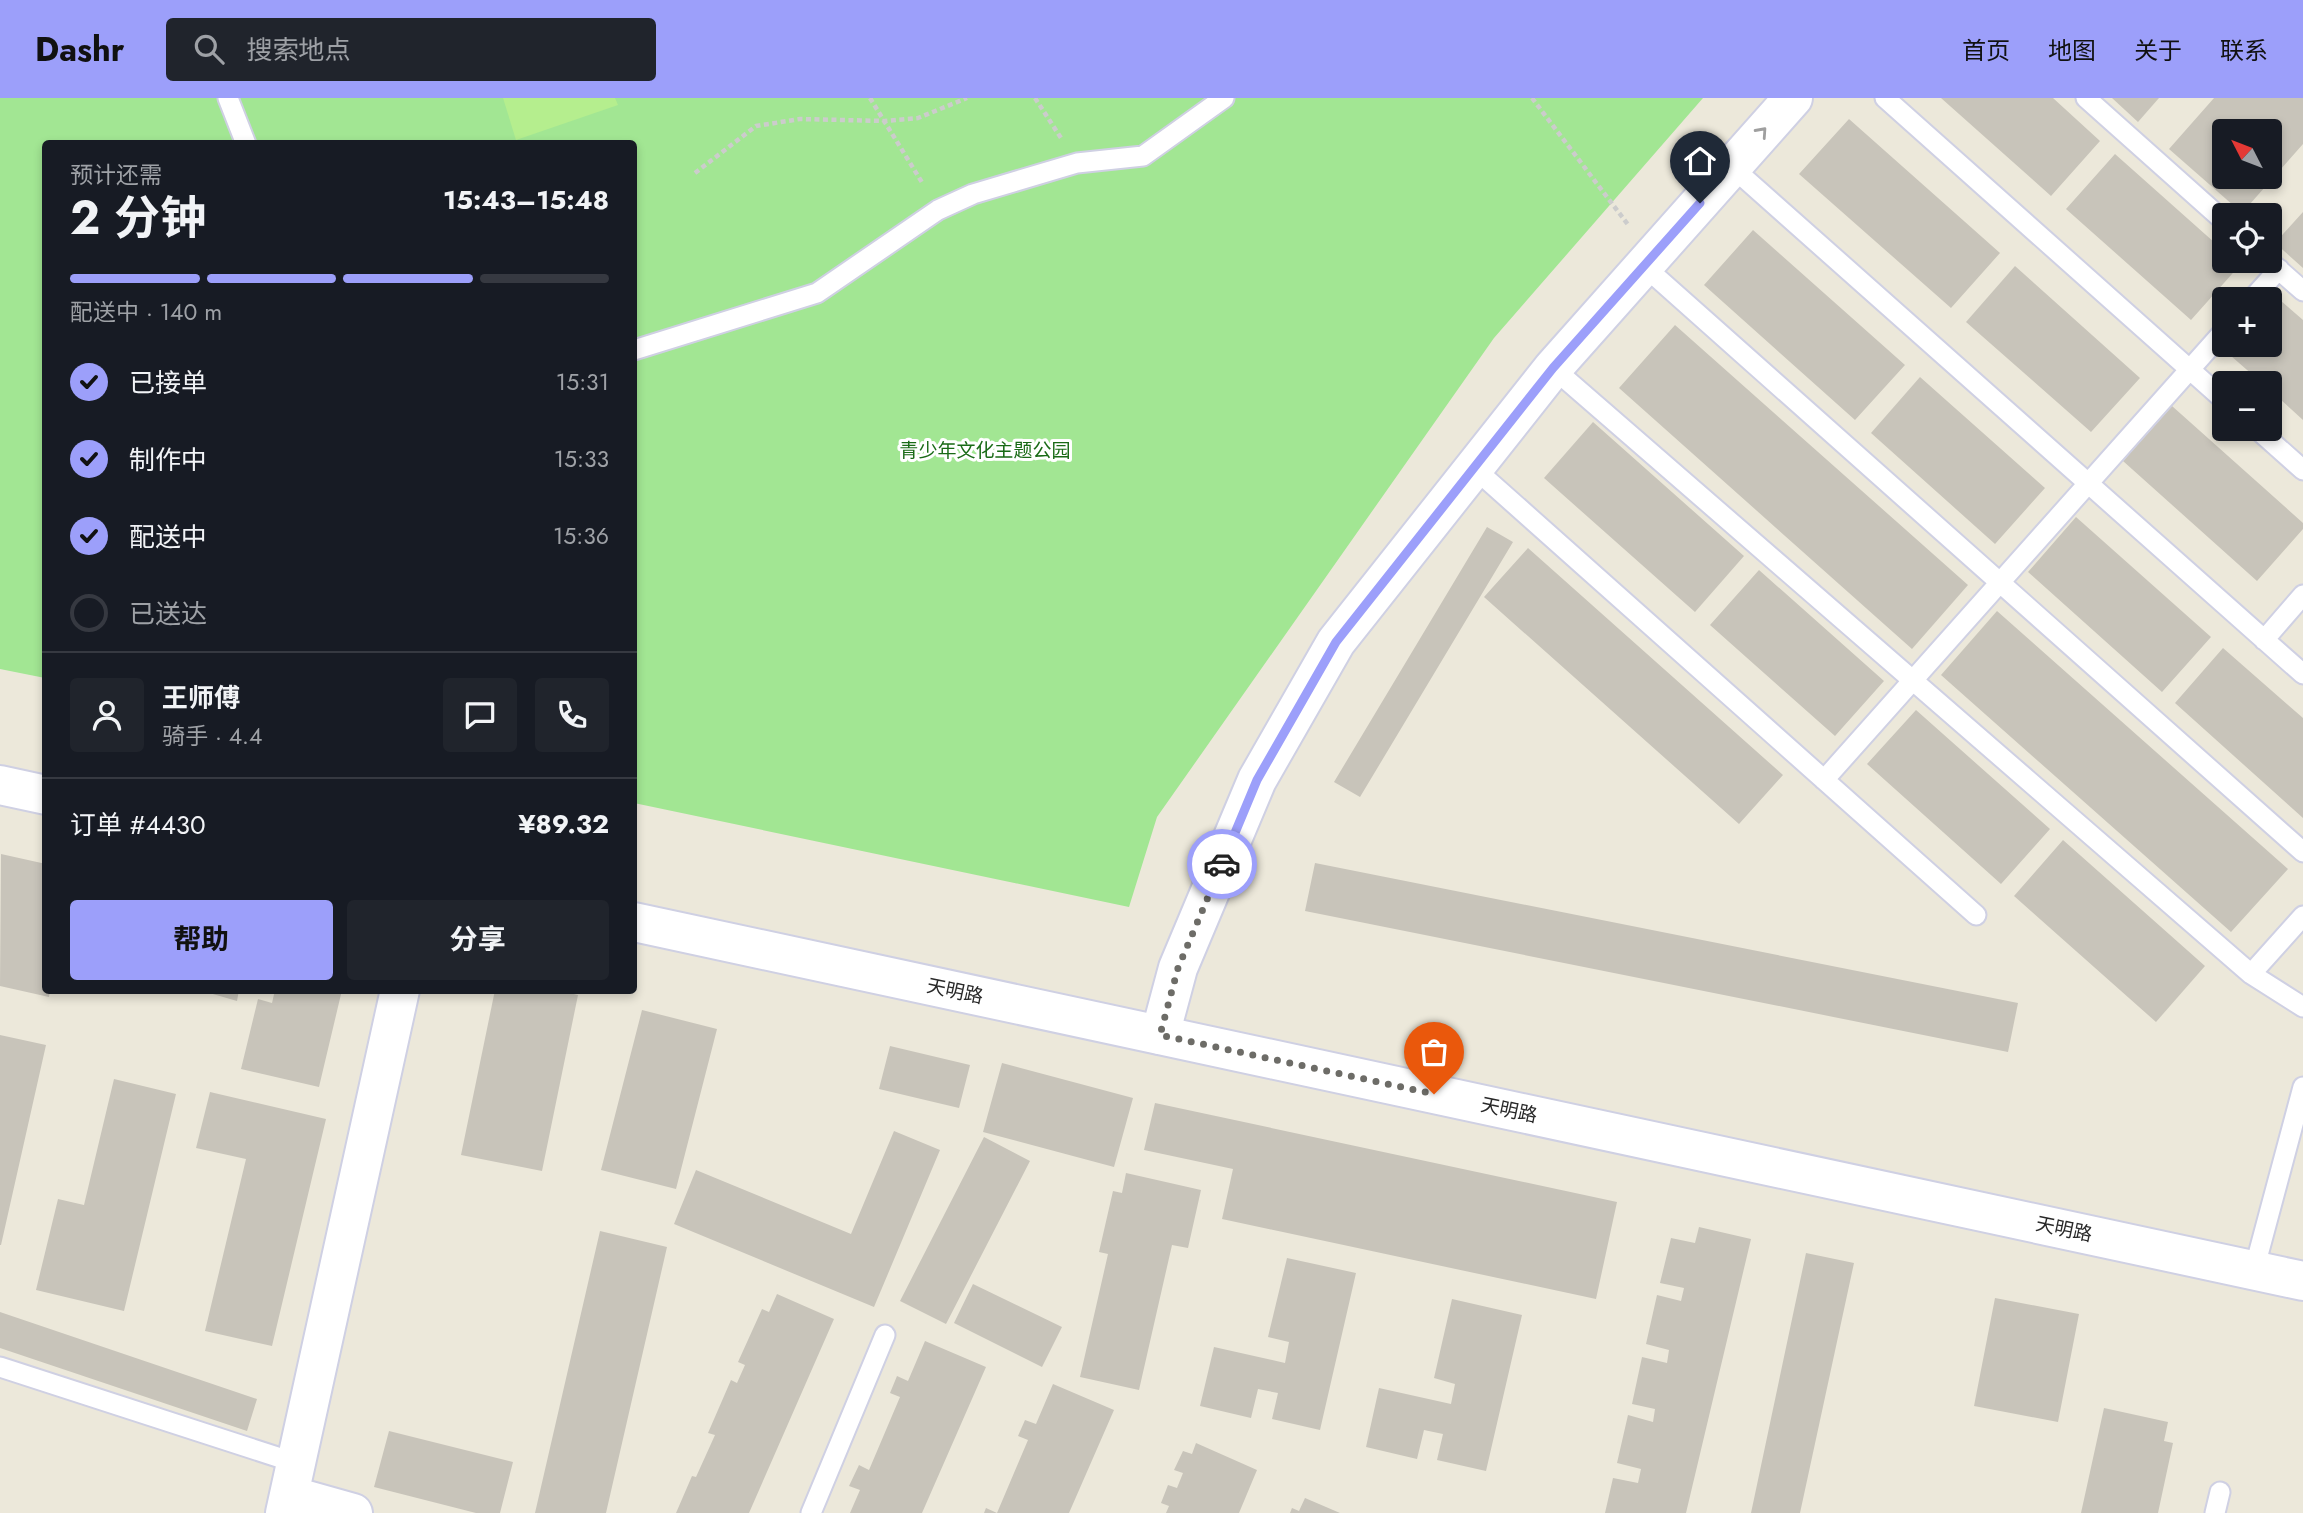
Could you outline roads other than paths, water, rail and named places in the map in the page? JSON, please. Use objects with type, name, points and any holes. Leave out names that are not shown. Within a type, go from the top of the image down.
[{"type":"street","points":[[1160,1035],[1178,968],[1257,780],[1336,642],[1553,368],[1793,98]]},
{"type":"street","points":[[0,785],[42,794]]},
{"type":"street","name":"天明路","points":[[637,923],[2303,1280]]},
{"type":"street","points":[[353,1513],[290,1490],[399,994]]},
{"type":"lane","points":[[229,98],[245,140]]},
{"type":"lane","points":[[637,349],[817,293],[938,210],[973,194],[1077,163],[1143,156],[1224,98]]},
{"type":"lane","points":[[1885,98],[2212,389]]},
{"type":"lane","points":[[2086,98],[2212,210]]},
{"type":"lane","points":[[1732,167],[2303,674]]},
{"type":"lane","points":[[1648,262],[2000,583],[2303,852]]},
{"type":"lane","points":[[2282,272],[2303,291]]},
{"type":"lane","points":[[1824,780],[2212,344]]},
{"type":"lane","points":[[1553,368],[2251,974],[2303,1007]]},
{"type":"lane","points":[[2270,441],[2303,470]]},
{"type":"lane","points":[[1474,468],[1976,915]]},
{"type":"lane","points":[[2264,640],[2303,596]]},
{"type":"lane","points":[[2251,974],[2303,916]]},
{"type":"lane","points":[[2254,1270],[2303,1087]]},
{"type":"lane","points":[[811,1513],[885,1335]]},
{"type":"lane","points":[[0,1367],[290,1490]]},
{"type":"lane","points":[[2215,1513],[2220,1492]]},
{"type":"park label","name":"青少年文化主题公园","points":[[985,450]]}]
